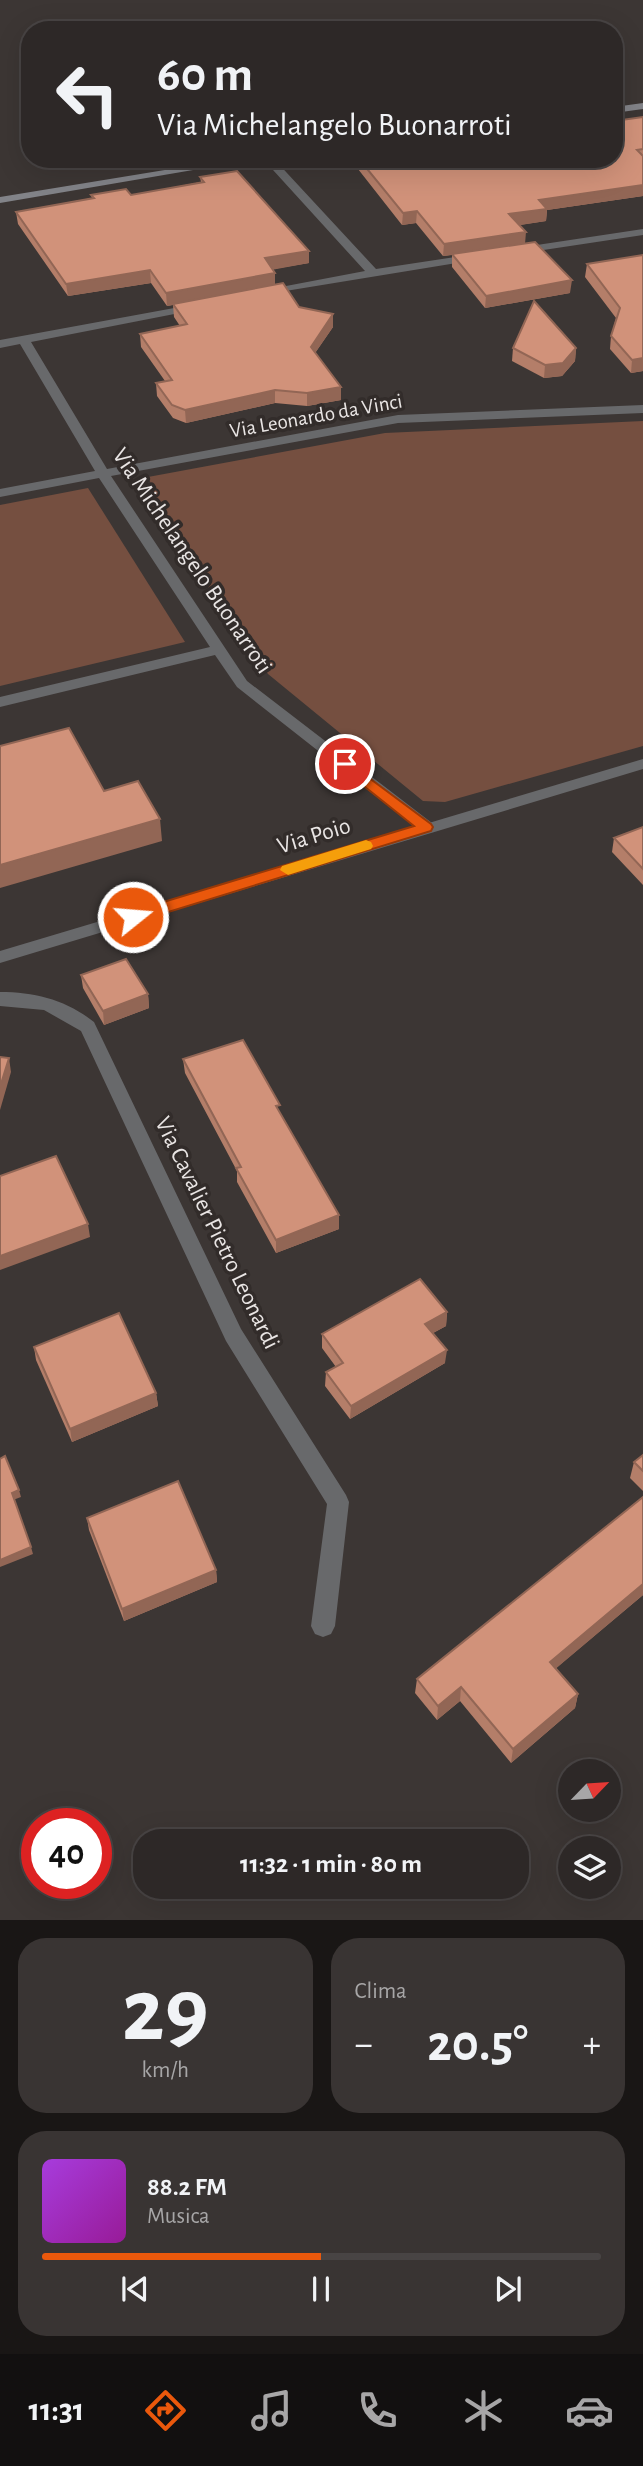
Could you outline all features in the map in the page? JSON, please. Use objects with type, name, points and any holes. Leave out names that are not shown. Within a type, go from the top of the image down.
[{"type":"main road","points":[[623,109],[643,106]]},
{"type":"main road","points":[[0,200],[197,168]]},
{"type":"street","points":[[276,168],[373,273]]},
{"type":"street","points":[[508,252],[643,232]]},
{"type":"street","points":[[252,296],[494,254]]},
{"type":"street","points":[[0,344],[212,304]]},
{"type":"street","name":"Via Michelangelo Buonarroti","points":[[24,340],[103,474],[242,684],[426,827]]},
{"type":"street","name":"Via Leonardo da Vinci","points":[[0,493],[398,419],[643,409]]},
{"type":"street","points":[[0,702],[218,650]]},
{"type":"street","name":"Via Poio","points":[[0,957],[643,764]]},
{"type":"street","name":"Via Cavalier Pietro Leonardi","points":[[0,999],[43,1001],[71,1012],[89,1027],[233,1335],[338,1502],[323,1626]]},
{"type":"shaded area","points":[[643,421],[643,746],[445,802],[423,801],[268,674],[142,491],[153,488],[148,477],[385,433]]},
{"type":"shaded area","points":[[88,488],[185,642],[0,686],[0,505]]},
{"type":"building","points":[[643,117],[643,149],[637,150],[643,156],[643,185],[539,200],[547,209],[509,214],[526,232],[444,244],[417,211],[403,213],[366,168],[623,168],[623,120]]},
{"type":"building","points":[[237,171],[309,251],[265,258],[275,273],[166,293],[150,270],[66,284],[16,212],[94,198],[91,195],[126,189],[131,195],[204,182],[200,177]]},
{"type":"building","points":[[535,242],[572,280],[486,296],[452,254]]},
{"type":"building","points":[[643,255],[643,358],[632,360],[611,336],[620,308],[587,264]]},
{"type":"building","points":[[283,283],[299,307],[333,314],[311,347],[341,387],[307,393],[275,390],[185,410],[172,405],[156,383],[172,380],[140,334],[187,324],[173,304]]},
{"type":"building","points":[[534,301],[576,348],[563,363],[545,365],[513,348]]},
{"type":"building","points":[[69,728],[104,791],[138,781],[160,819],[0,865],[0,746]]},
{"type":"building","points":[[643,827],[643,869],[614,838]]},
{"type":"building","points":[[126,959],[148,994],[103,1011],[81,975]]},
{"type":"building","points":[[243,1040],[280,1105],[276,1106],[339,1215],[276,1240],[236,1168],[241,1167],[183,1059]]},
{"type":"building","points":[[0,1057],[9,1058],[0,1087]]},
{"type":"building","points":[[56,1156],[88,1224],[0,1256],[0,1176]]},
{"type":"building","points":[[420,1279],[447,1312],[425,1324],[447,1350],[351,1406],[326,1372],[343,1363],[322,1334]]},
{"type":"building","points":[[119,1313],[156,1393],[70,1429],[34,1347]]},
{"type":"building","points":[[643,1455],[643,1471],[634,1462]]},
{"type":"building","points":[[5,1456],[19,1490],[12,1493],[31,1547],[0,1560],[0,1459]]},
{"type":"building","points":[[178,1481],[216,1570],[122,1609],[87,1518]]},
{"type":"building","points":[[643,1497],[643,1584],[550,1662],[578,1694],[513,1749],[461,1687],[438,1706],[417,1679]]},
{"type":"slow traffic","points":[[288,870],[366,846]]},
{"type":"route","points":[[133,917],[426,827],[345,764]]}]
